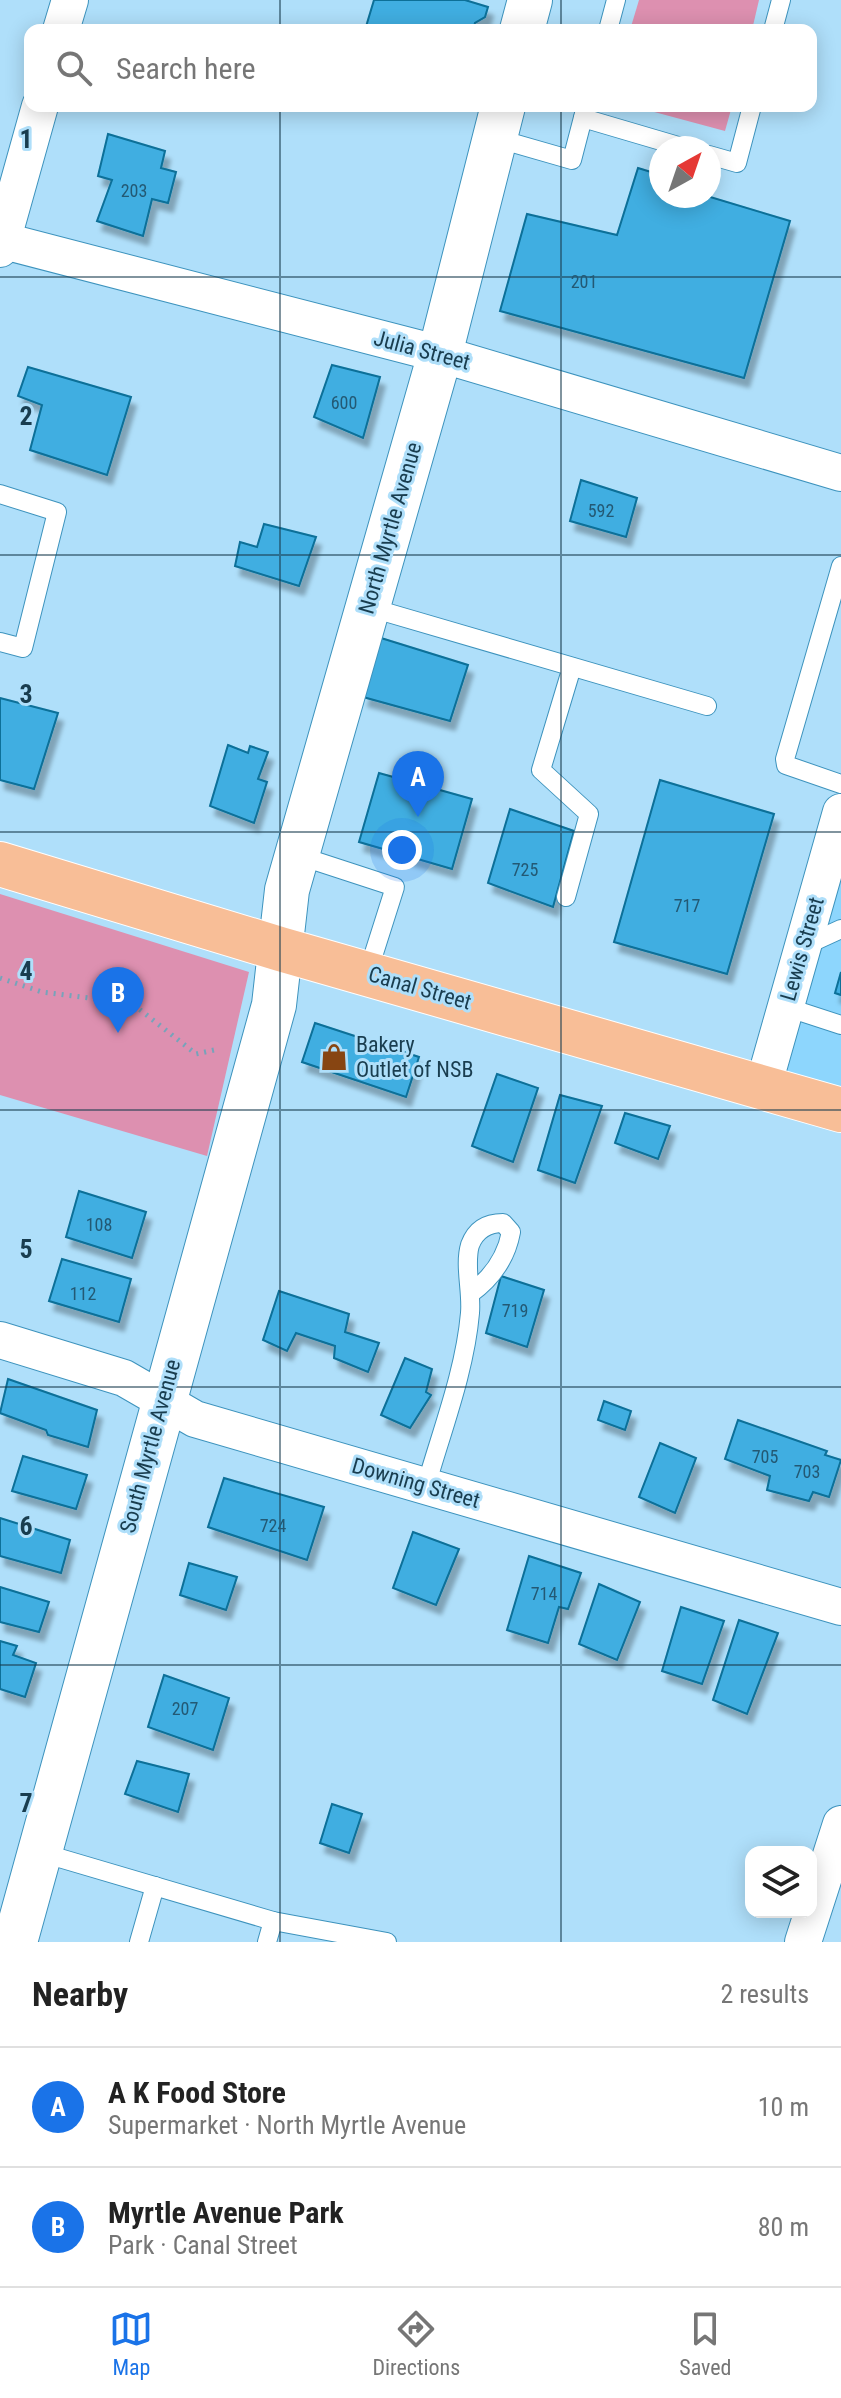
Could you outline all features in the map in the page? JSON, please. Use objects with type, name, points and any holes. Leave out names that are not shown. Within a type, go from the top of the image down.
[{"type":"main road","name":"Canal Street","points":[[0,864],[280,949],[841,1110]]},
{"type":"street","points":[[63,24],[70,0]]},
{"type":"street","points":[[524,24],[530,0]]},
{"type":"street","points":[[1,243],[38,112]]},
{"type":"street","name":"North Myrtle Avenue","points":[[280,949],[287,890],[440,354],[499,122]]},
{"type":"street","name":"Julia Street","points":[[1,243],[440,354],[841,473]]},
{"type":"street","name":"Lewis Street","points":[[763,1087],[841,812]]},
{"type":"street","name":"South Myrtle Avenue","points":[[15,1942],[274,1005],[280,949]]},
{"type":"street","name":"Downing Street","points":[[0,1340],[124,1378],[195,1419],[841,1607]]},
{"type":"street","points":[[803,1942],[841,1824]]},
{"type":"lane","points":[[610,24],[616,0]]},
{"type":"lane","points":[[775,24],[781,0]]},
{"type":"lane","points":[[499,122],[572,160],[585,112],[652,136]]},
{"type":"lane","points":[[721,158],[737,163],[750,112]]},
{"type":"lane","points":[[0,494],[57,512],[23,648],[0,642]]},
{"type":"lane","points":[[841,566],[785,759],[791,768],[841,784]]},
{"type":"lane","points":[[368,607],[707,706]]},
{"type":"lane","points":[[566,897],[589,814],[541,770],[572,667]]},
{"type":"lane","points":[[297,855],[395,887],[368,972]]},
{"type":"lane","points":[[803,946],[841,929]]},
{"type":"lane","points":[[786,1007],[841,1025]]},
{"type":"lane","points":[[426,1486],[455,1388],[470,1313],[470,1294]]},
{"type":"lane","points":[[39,1852],[273,1921],[387,1942]]},
{"type":"lane","points":[[139,1942],[155,1886]]},
{"type":"lane","points":[[267,1942],[273,1921]]},
{"type":"path","points":[[0,978],[42,992],[113,1001],[139,1009],[196,1054],[214,1050]]},
{"type":"shaded area","points":[[639,0],[759,0],[753,24],[632,24]]},
{"type":"shaded area","points":[[654,112],[730,112],[725,131]]},
{"type":"shaded area","points":[[823,875],[841,880],[841,1110],[763,1087]]},
{"type":"shaded area","points":[[0,894],[249,972],[207,1156],[0,1095]]},
{"type":"building","points":[[374,0],[465,0],[488,7],[485,17],[475,24],[367,24]]},
{"type":"building","points":[[108,134],[165,151],[161,168],[176,172],[168,203],[152,199],[143,236],[97,221],[112,180],[98,176]]},
{"type":"building","points":[[638,168],[649,171],[649,208],[721,208],[721,200],[790,221],[744,378],[500,311],[527,214],[617,235]]},
{"type":"building","points":[[332,365],[380,377],[363,438],[314,417]]},
{"type":"building","points":[[28,367],[131,397],[107,475],[30,450],[42,405],[18,396]]},
{"type":"building","points":[[581,480],[637,498],[626,537],[570,521]]},
{"type":"building","points":[[264,524],[316,537],[299,586],[235,566],[240,542],[257,547]]},
{"type":"building","points":[[381,638],[468,665],[450,721],[363,697]]},
{"type":"building","points":[[0,698],[58,713],[34,789],[0,780]]},
{"type":"building","points":[[228,745],[248,753],[250,746],[268,752],[258,779],[267,782],[254,823],[210,806]]},
{"type":"building","points":[[379,773],[472,799],[452,869],[359,842]]},
{"type":"building","points":[[660,780],[774,814],[727,974],[614,942]]},
{"type":"building","points":[[510,809],[574,831],[553,907],[488,883]]},
{"type":"building","points":[[841,972],[841,995],[835,993]]},
{"type":"building","points":[[315,1023],[419,1057],[406,1097],[302,1062]]},
{"type":"building","points":[[497,1074],[538,1088],[513,1162],[472,1146]]},
{"type":"building","points":[[560,1095],[602,1106],[575,1183],[538,1170]]},
{"type":"building","points":[[625,1113],[670,1126],[658,1159],[615,1143]]},
{"type":"building","points":[[79,1191],[146,1212],[132,1258],[66,1237]]},
{"type":"building","points":[[62,1259],[131,1279],[119,1322],[49,1301]]},
{"type":"building","points":[[501,1276],[544,1290],[527,1347],[486,1333]]},
{"type":"building","points":[[279,1291],[349,1314],[345,1332],[379,1343],[368,1372],[334,1358],[335,1346],[296,1333],[287,1351],[263,1340]]},
{"type":"building","points":[[405,1358],[432,1369],[426,1392],[431,1395],[410,1428],[381,1415]]},
{"type":"building","points":[[8,1379],[97,1410],[88,1447],[48,1435],[46,1430],[0,1413]]},
{"type":"building","points":[[604,1401],[631,1411],[625,1430],[598,1420]]},
{"type":"building","points":[[738,1420],[827,1451],[825,1455],[841,1460],[829,1497],[813,1492],[809,1501],[767,1490],[770,1476],[725,1459]]},
{"type":"building","points":[[660,1443],[696,1458],[675,1513],[639,1497]]},
{"type":"building","points":[[23,1456],[87,1475],[76,1509],[12,1491]]},
{"type":"building","points":[[224,1478],[324,1507],[307,1560],[208,1527]]},
{"type":"building","points":[[0,1518],[70,1540],[61,1573],[0,1556]]},
{"type":"building","points":[[413,1532],[459,1549],[436,1605],[393,1588]]},
{"type":"building","points":[[529,1556],[581,1573],[568,1609],[559,1607],[548,1643],[507,1630]]},
{"type":"building","points":[[189,1563],[237,1577],[226,1610],[180,1595]]},
{"type":"building","points":[[599,1584],[640,1602],[617,1660],[579,1644]]},
{"type":"building","points":[[0,1587],[49,1602],[39,1632],[0,1622]]},
{"type":"building","points":[[681,1607],[724,1621],[702,1684],[662,1671]]},
{"type":"building","points":[[739,1620],[778,1633],[747,1714],[713,1700]]},
{"type":"building","points":[[0,1641],[17,1646],[13,1655],[36,1663],[25,1697],[0,1689]]},
{"type":"building","points":[[164,1675],[229,1698],[213,1750],[148,1727]]},
{"type":"building","points":[[137,1761],[189,1774],[178,1812],[125,1794]]},
{"type":"building","points":[[332,1804],[362,1814],[349,1853],[320,1843]]},
{"type":"place","name":"A K Food Store","points":[[418,817]]},
{"type":"place","name":"Myrtle Avenue Park","points":[[118,1033]]},
{"type":"place","name":"Bakery Outlet of NSB","points":[[334,1057]]}]
